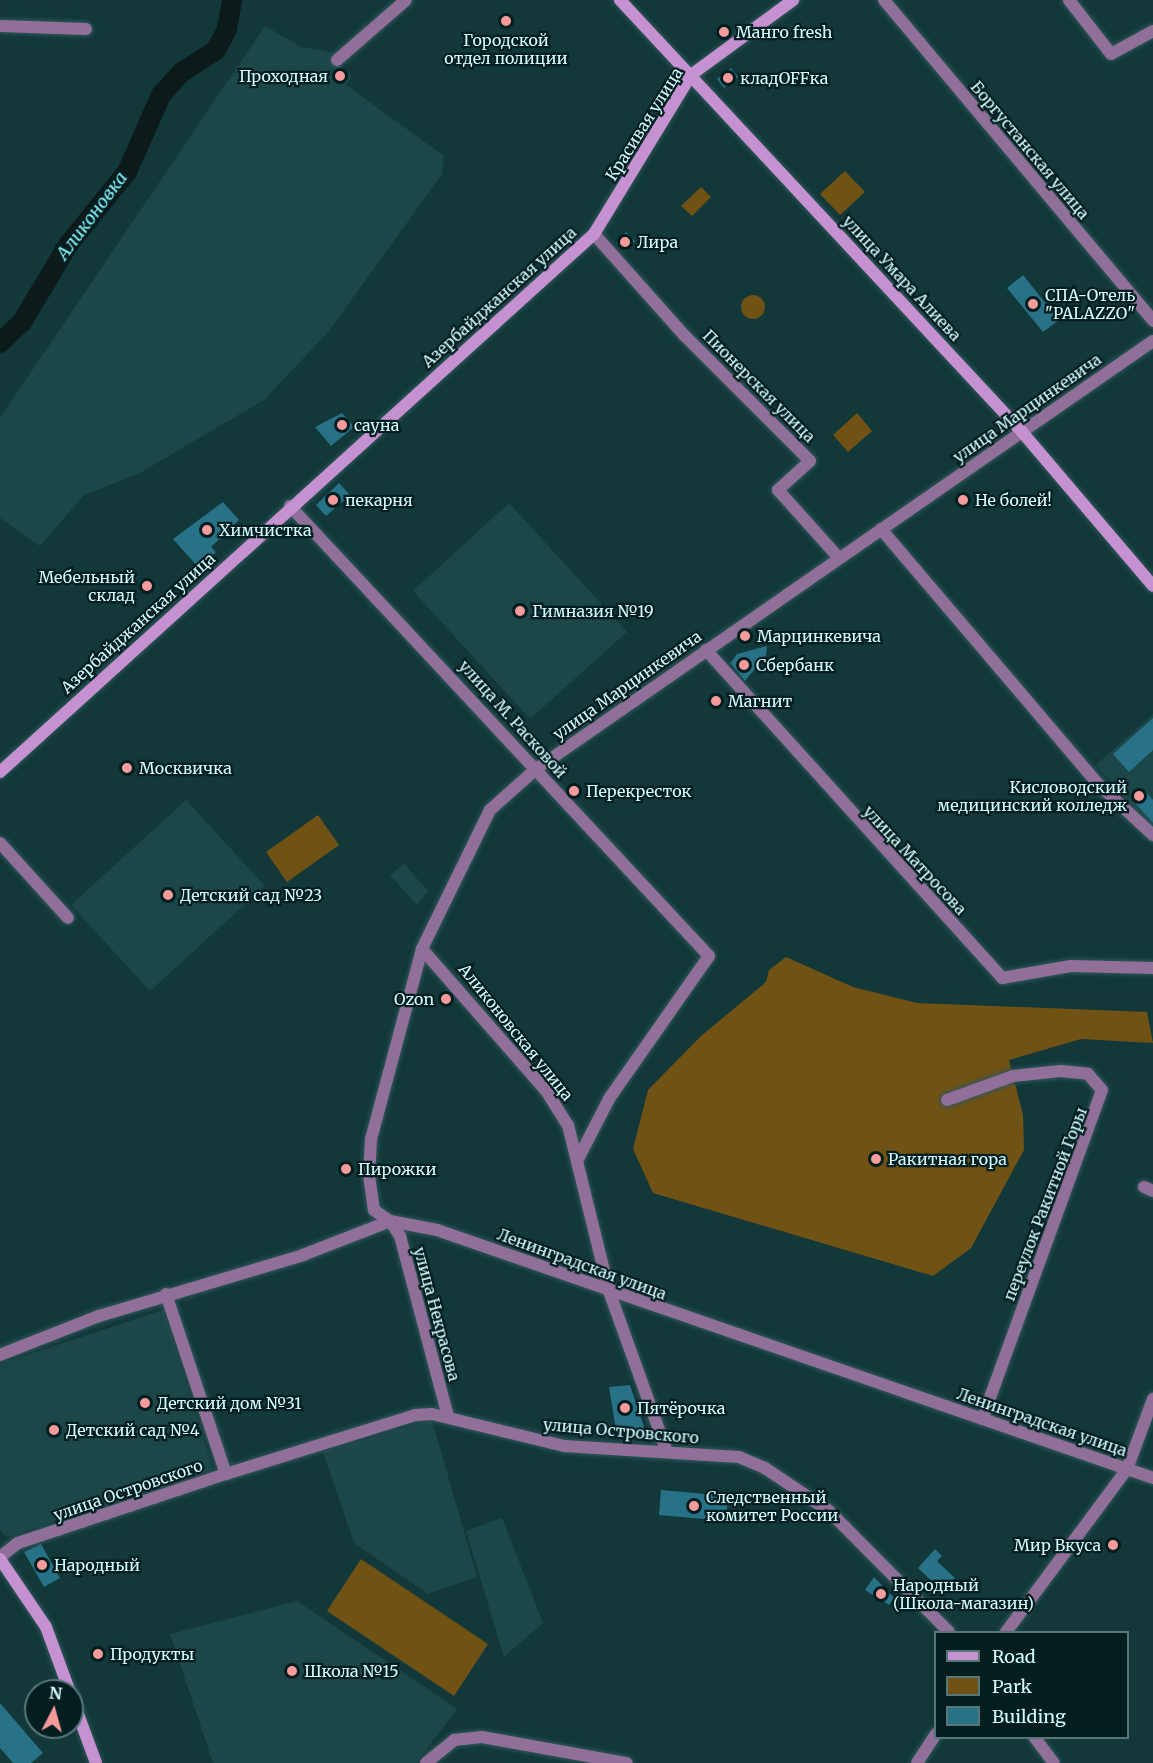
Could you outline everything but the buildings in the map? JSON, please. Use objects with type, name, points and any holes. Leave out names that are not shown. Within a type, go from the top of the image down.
[{"type":"main road","name":"улица Умара Алиева","points":[[620,0],[1022,432],[1153,586]]},
{"type":"main road","name":"Красивая улица","points":[[594,234],[691,75],[793,0]]},
{"type":"main road","name":"Азербайджанская улица","points":[[0,772],[290,506],[594,234]]},
{"type":"main road","points":[[0,1558],[46,1627],[96,1763]]},
{"type":"street","points":[[337,60],[406,0]]},
{"type":"street","name":"Боргустанская улица","points":[[884,0],[1153,321]]},
{"type":"street","points":[[1069,0],[1111,54],[1153,31]]},
{"type":"street","points":[[0,26],[86,29]]},
{"type":"street","name":"Пионерская улица","points":[[594,234],[684,335],[810,461],[778,490],[839,558]]},
{"type":"street","name":"улица Марцинкевича","points":[[390,1221],[374,1210],[370,1201],[372,1139],[422,948],[490,810],[536,769],[1153,341]]},
{"type":"street","name":"улица М. Расковой","points":[[290,506],[709,956],[609,1099],[577,1161]]},
{"type":"street","points":[[881,529],[1098,784],[1153,835]]},
{"type":"street","name":"улица Матросова","points":[[706,650],[1002,978],[1071,966],[1153,968]]},
{"type":"street","points":[[0,843],[68,918]]},
{"type":"street","name":"Аликоновская улица","points":[[422,948],[547,1092],[568,1125],[609,1291],[667,1452]]},
{"type":"street","name":"переулок Ракитной Горы","points":[[947,1100],[1013,1076],[1061,1071],[1088,1074],[1102,1090],[982,1419]]},
{"type":"street","points":[[0,1355],[166,1293],[303,1255],[390,1221]]},
{"type":"street","name":"Ленинградская улица","points":[[390,1221],[436,1230],[1153,1478]]},
{"type":"street","name":"улица Некрасова","points":[[390,1221],[400,1236],[448,1417]]},
{"type":"street","points":[[166,1293],[226,1474]]},
{"type":"street","points":[[1007,1631],[1127,1468],[1153,1399]]},
{"type":"street","name":"улица Островского","points":[[0,1558],[18,1543],[226,1474],[414,1415],[448,1417],[564,1446],[739,1457],[788,1482],[859,1538],[948,1631]]},
{"type":"street","points":[[426,1763],[454,1740],[482,1737],[627,1763]]},
{"type":"street","points":[[917,1763],[934,1737]]},
{"type":"street","points":[[1036,1739],[1054,1763]]},
{"type":"shaded area","points":[[265,26],[301,47],[336,53],[340,66],[352,76],[346,85],[444,156],[442,174],[329,331],[264,400],[138,474],[84,495],[40,546],[0,518],[0,418]]},
{"type":"shaded area","name":"Гимназия №19","points":[[509,503],[627,632],[530,719],[413,591]]},
{"type":"shaded area","name":"Кисловодский медицинский колледж","points":[[1153,714],[1153,828],[1096,765]]},
{"type":"shaded area","name":"Детский сад №23","points":[[186,800],[265,886],[150,991],[71,905]]},
{"type":"shaded area","points":[[404,864],[428,891],[417,905],[390,875]]},
{"type":"shaded area","points":[[163,1310],[213,1469],[6,1537],[0,1530],[0,1364]]},
{"type":"shaded area","points":[[432,1420],[477,1577],[428,1594],[354,1543],[323,1452]]},
{"type":"shaded area","points":[[502,1518],[543,1623],[504,1657],[466,1531]]},
{"type":"shaded area","name":"Школа №15","points":[[297,1601],[457,1709],[416,1763],[213,1763],[170,1634]]},
{"type":"green space","points":[[845,171],[865,192],[840,215],[820,194]]},
{"type":"green space","points":[[701,187],[711,197],[692,216],[681,206]]},
{"type":"green space","points":[[753,295],[758,296],[764,302],[764,312],[758,318],[753,319],[748,318],[742,312],[741,307],[742,302],[748,296]]},
{"type":"green space","points":[[857,413],[872,431],[848,452],[833,435]]},
{"type":"green space","points":[[318,815],[339,845],[287,882],[266,852]]},
{"type":"green space","points":[[786,957],[853,987],[917,1003],[1147,1012],[1153,1043],[1081,1039],[1009,1060],[1023,1115],[1024,1150],[971,1248],[933,1276],[653,1193],[633,1149],[648,1090],[701,1036],[766,982],[769,970]]},
{"type":"green space","points":[[361,1559],[488,1644],[454,1696],[327,1611]]},
{"type":"waterway","name":"Аликоновка","points":[[0,343],[22,322],[68,245],[127,172],[161,95],[182,72],[216,50],[227,29],[232,0]]},
{"type":"place","name":"Городской отдел полиции","points":[[506,21]]},
{"type":"place","name":"Манго fresh","points":[[724,32]]},
{"type":"place","name":"Проходная","points":[[340,76]]},
{"type":"place","name":"кладOFFка","points":[[728,78]]},
{"type":"place","name":"Лира","points":[[625,242]]},
{"type":"place","name":"СПА-Отель \"PALAZZO\"","points":[[1033,304]]},
{"type":"place","name":"сауна","points":[[342,425]]},
{"type":"place","name":"пекарня","points":[[333,500]]},
{"type":"place","name":"Не болей!","points":[[963,500]]},
{"type":"place","name":"Химчистка","points":[[207,530]]},
{"type":"place","name":"Мебельный склад","points":[[147,586]]},
{"type":"place","name":"Гимназия №19","points":[[520,611]]},
{"type":"place","name":"Марцинкевича","points":[[745,636]]},
{"type":"place","name":"Сбербанк","points":[[744,665]]},
{"type":"place","name":"Магнит","points":[[716,701]]},
{"type":"place","name":"Москвичка","points":[[127,768]]},
{"type":"place","name":"Перекресток","points":[[574,791]]},
{"type":"place","name":"Кисловодский медицинский колледж","points":[[1139,796]]},
{"type":"place","name":"Детский сад №23","points":[[168,895]]},
{"type":"place","name":"Ozon","points":[[446,999]]},
{"type":"place","name":"Ракитная гора","points":[[876,1159]]},
{"type":"place","name":"Пирожки","points":[[346,1169]]},
{"type":"place","name":"Детский дом №31","points":[[145,1403]]},
{"type":"place","name":"Пятёрочка","points":[[625,1408]]},
{"type":"place","name":"Детский сад №4","points":[[54,1430]]},
{"type":"place","name":"Следственный комитет России","points":[[694,1506]]},
{"type":"place","name":"Мир Вкуса","points":[[1113,1545]]},
{"type":"place","name":"Народный","points":[[42,1565]]},
{"type":"place","name":"Народный (Школа-магазин)","points":[[881,1594]]},
{"type":"place","name":"Продукты","points":[[98,1654]]},
{"type":"place","name":"Школа №15","points":[[292,1671]]}]
